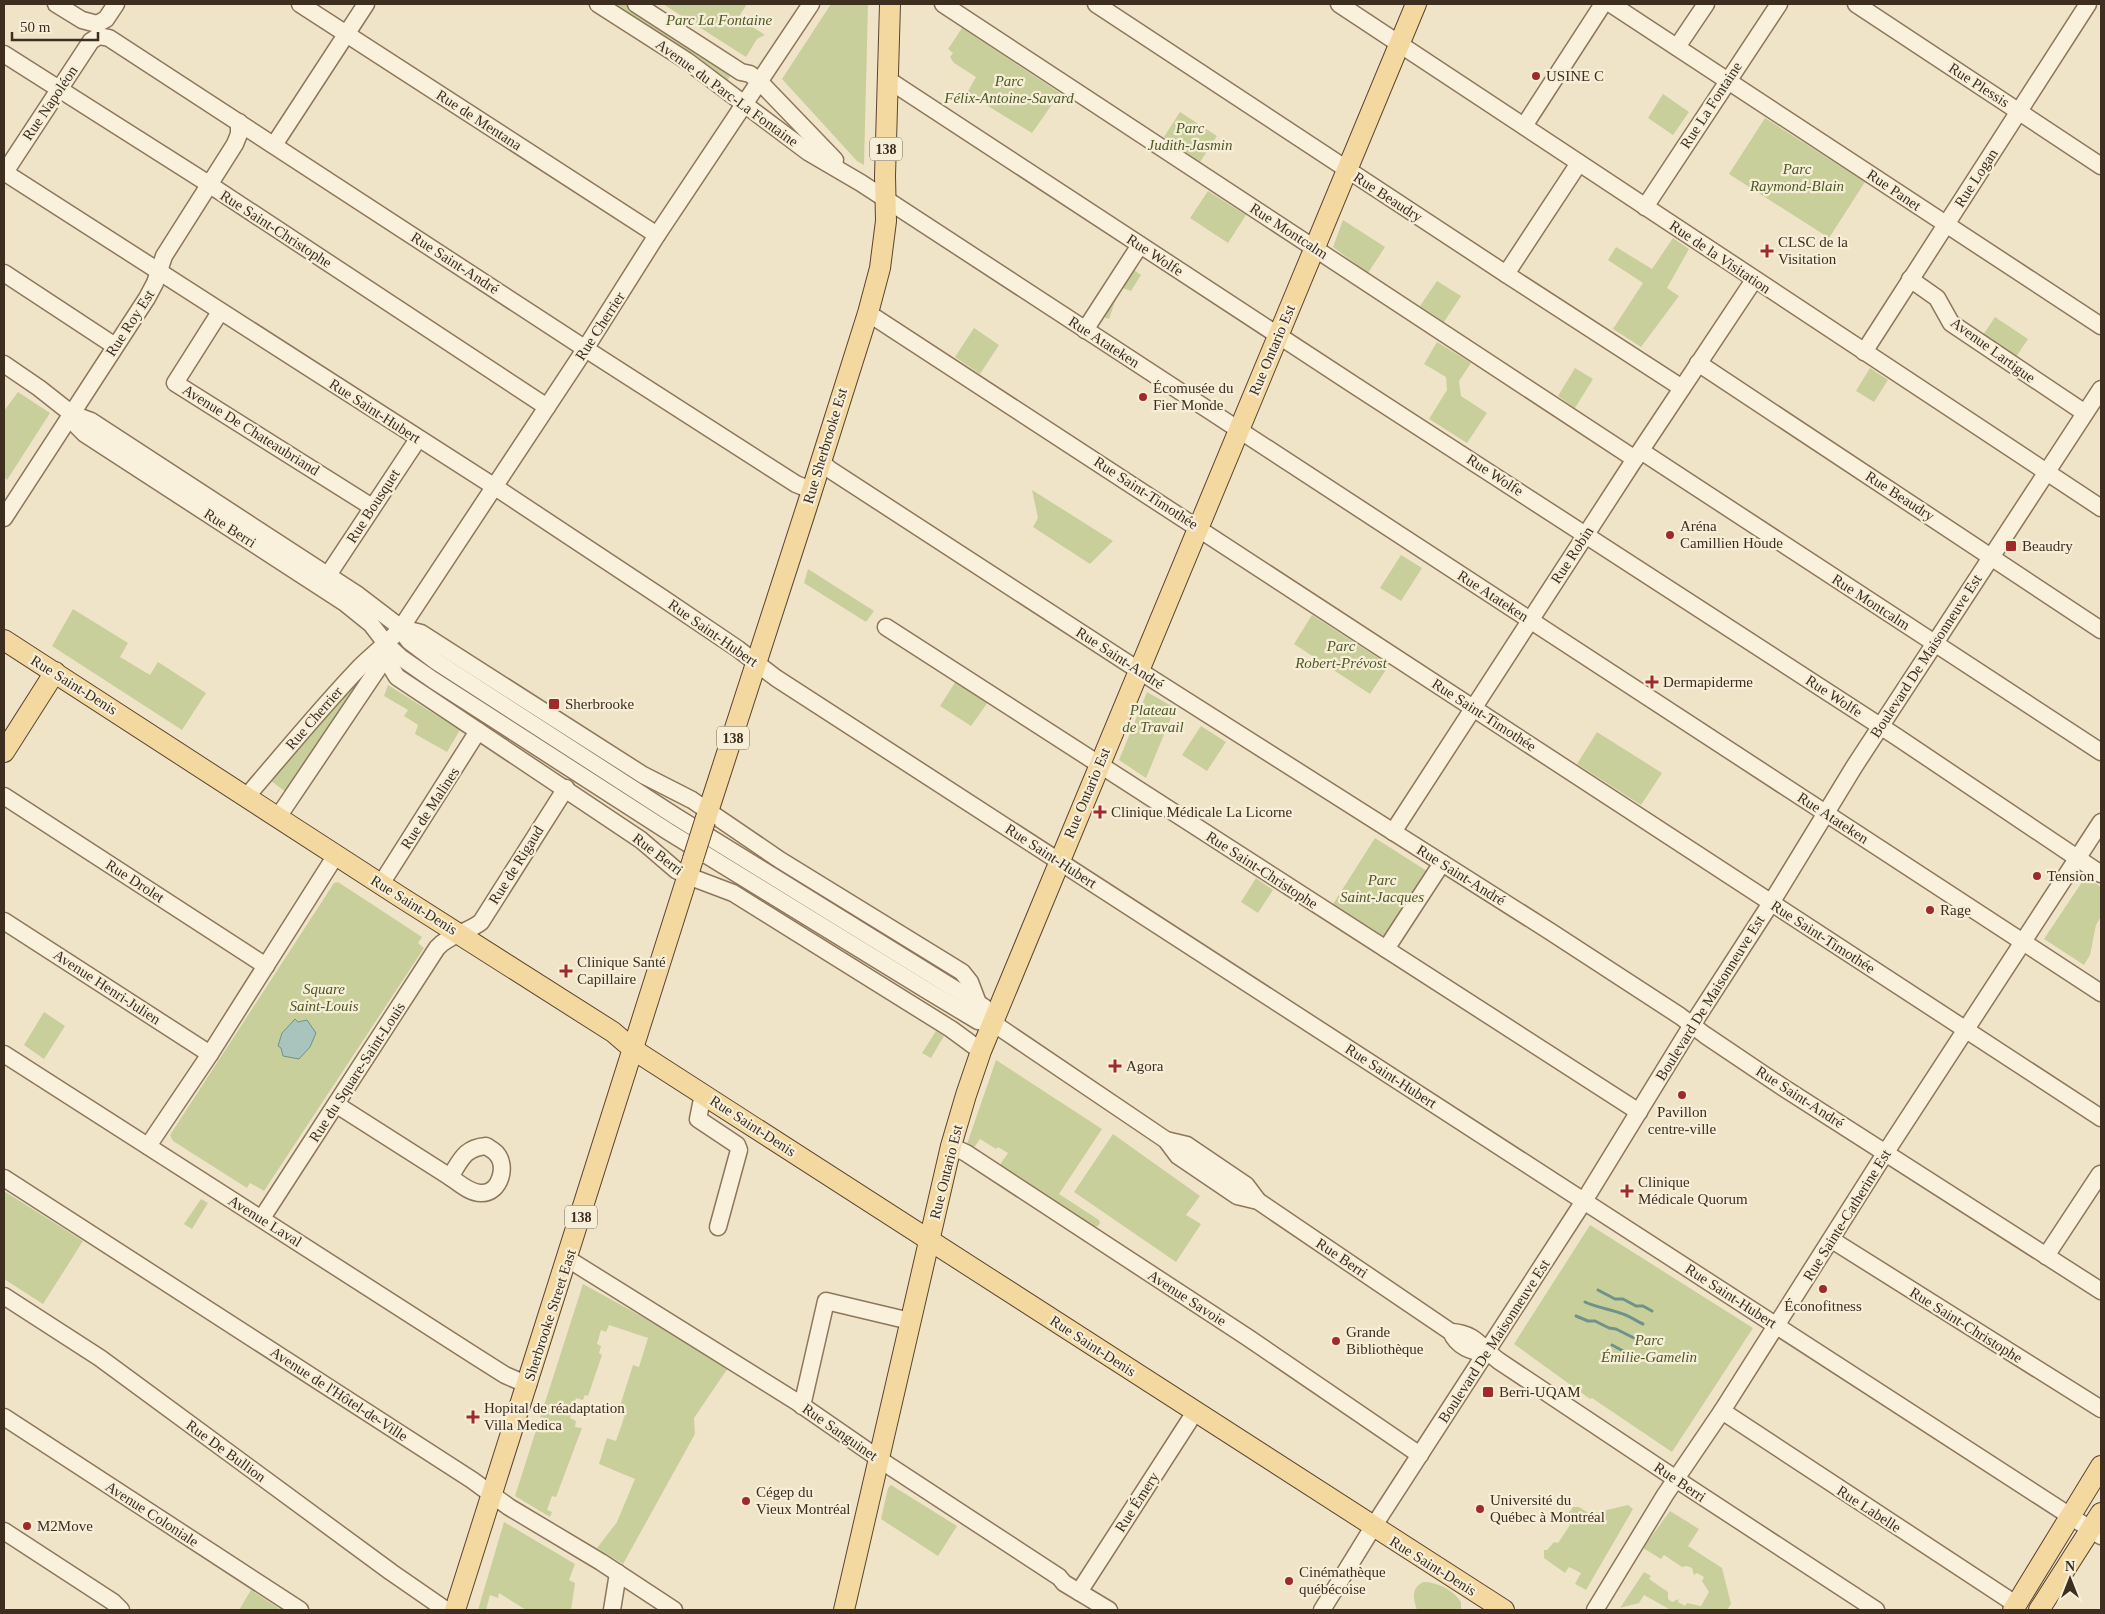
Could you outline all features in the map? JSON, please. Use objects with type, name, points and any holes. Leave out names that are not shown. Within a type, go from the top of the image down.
[{"type":"main road","name":"Rue Sherbrooke Est","points":[[691,868],[868,313],[883,252],[886,221],[887,79],[890,4]]},
{"type":"main road","name":"Rue Ontario Est","points":[[844,1610],[951,1146],[981,1051],[1416,4]]},
{"type":"main road","name":"Rue Saint-Denis","points":[[4,640],[613,1032],[634,1050],[1373,1528],[1504,1610]]},
{"type":"main road","points":[[4,752],[55,672]]},
{"type":"main road","name":"Sherbrooke Street East","points":[[456,1610],[691,868]]},
{"type":"main road","points":[[2015,1608],[2101,1466]]},
{"type":"main road","points":[[2039,1610],[2098,1526]]},
{"type":"street","name":"Rue Saint-André","points":[[56,4],[585,349],[798,484],[811,490]]},
{"type":"street","name":"Rue Napoléon","points":[[4,172],[116,4]]},
{"type":"street","name":"Rue de Mentana","points":[[300,4],[657,235]]},
{"type":"street","points":[[274,145],[366,4]]},
{"type":"street","name":"Avenue du Parc-La Fontaine","points":[[598,4],[726,89],[744,106],[808,152],[856,180],[885,200]]},
{"type":"street","name":"Avenue du Parc-La Fontaine","points":[[636,4],[741,72],[750,74],[760,82],[819,145],[856,180]]},
{"type":"street","name":"Rue Cherrier","points":[[247,796],[317,713],[367,660],[387,645],[401,628],[585,349],[657,235],[811,4]]},
{"type":"street","name":"Rue Montcalm","points":[[943,4],[1315,248],[1934,643],[2101,752]]},
{"type":"street","name":"Rue Beaudry","points":[[1096,4],[1682,388]]},
{"type":"street","name":"Rue de la Visitation","points":[[1339,4],[2101,508]]},
{"type":"street","points":[[1524,126],[1603,4]]},
{"type":"street","name":"Rue Panet","points":[[1611,4],[2101,326]]},
{"type":"street","points":[[1677,47],[1706,4]]},
{"type":"street","name":"Rue La Fontaine","points":[[1644,207],[1779,4]]},
{"type":"street","name":"Rue Plessis","points":[[1856,4],[2101,166]]},
{"type":"street","name":"Rue Logan","points":[[1864,352],[2088,4]]},
{"type":"street","name":"Rue Saint-Christophe","points":[[4,54],[209,184],[547,407]]},
{"type":"street","name":"Rue Wolfe","points":[[887,79],[1880,726],[2101,874]]},
{"type":"street","name":"Rue Roy Est","points":[[4,518],[10,494],[72,414],[155,283],[164,256],[235,144],[239,134],[239,122]]},
{"type":"street","points":[[1506,274],[1579,163]]},
{"type":"street","name":"Rue Saint-Hubert","points":[[4,172],[495,487],[668,601],[776,678],[1058,862],[2070,1516],[2098,1526]]},
{"type":"street","name":"Rue Atateken","points":[[885,200],[2101,993]]},
{"type":"street","points":[[1086,330],[1140,245]]},
{"type":"street","points":[[4,273],[115,346]]},
{"type":"street","name":"Avenue Lartigue","points":[[1910,279],[1937,298],[1951,323],[2084,413]]},
{"type":"street","name":"Rue Robin","points":[[1393,832],[1586,534],[1754,280]]},
{"type":"street","name":"Avenue De Chateaubriand","points":[[220,312],[175,383],[372,507]]},
{"type":"street","name":"Rue Saint-Timothée","points":[[868,313],[2101,1118]]},
{"type":"street","name":"Rue Beaudry","points":[[1698,363],[2101,630]]},
{"type":"street","name":"Rue Berri","points":[[4,364],[72,414],[91,422],[372,605],[401,628],[409,642],[482,692],[721,845],[978,1003],[984,1007],[993,1023]]},
{"type":"street","name":"Boulevard De Maisonneuve Est","points":[[1322,1610],[1420,1454],[1584,1201],[1880,726],[2101,389]]},
{"type":"street","name":"Rue Berri","points":[[72,414],[77,426],[85,434],[345,603],[371,624],[387,645],[400,657],[433,680],[677,837],[974,1019],[993,1023],[1166,1140],[1187,1145],[1246,1185],[1258,1201],[1451,1332],[1456,1341],[1469,1350],[1486,1352],[1876,1610]]},
{"type":"street","name":"Rue Bousquet","points":[[328,575],[418,439]]},
{"type":"street","name":"Rue Saint-André","points":[[821,461],[1138,670],[1442,863],[1692,1025],[1784,1088],[2101,1291]]},
{"type":"street","name":"Rue Saint-Christophe","points":[[886,627],[1639,1112]]},
{"type":"street","name":"Rue Berri","points":[[401,628],[421,633],[707,816],[962,972],[970,982],[978,1003]]},
{"type":"street","name":"Rue Cherrier","points":[[278,817],[379,667],[387,645]]},
{"type":"street","name":"Rue Berri","points":[[387,645],[392,669],[397,677],[566,788],[641,840],[676,870],[691,868],[734,893],[951,1029],[981,1051]]},
{"type":"street","name":"Rue de Malines","points":[[381,884],[478,731]]},
{"type":"street","name":"Rue de Rigaud","points":[[460,934],[481,922],[566,788]]},
{"type":"street","name":"Rue Drolet","points":[[4,796],[266,966]]},
{"type":"street","name":"Rue Sainte-Catherine Est","points":[[1595,1610],[1676,1479],[1722,1411],[1886,1152],[2101,822]]},
{"type":"street","points":[[148,1146],[210,1054],[336,855]]},
{"type":"street","points":[[1386,949],[1442,863]]},
{"type":"street","name":"Avenue Henri-Julien","points":[[4,920],[210,1054]]},
{"type":"street","name":"Rue du Square-Saint-Louis","points":[[262,1218],[437,948],[444,941],[460,934]]},
{"type":"street","name":"Avenue Laval","points":[[4,1054],[505,1375],[528,1385]]},
{"type":"street","points":[[704,1094],[698,1119],[735,1144],[739,1150],[718,1227]]},
{"type":"street","points":[[337,1105],[450,1177]]},
{"type":"street","name":"Avenue Savoie","points":[[951,1146],[966,1153],[1247,1337],[1420,1454]]},
{"type":"street","points":[[2046,1256],[2100,1174]]},
{"type":"street","name":"Avenue de l'Hôtel-de-Ville","points":[[4,1178],[457,1470],[492,1495],[674,1610]]},
{"type":"street","name":"Rue Saint-Christophe","points":[[1832,1240],[2101,1409]]},
{"type":"street","name":"Rue Sanguinet","points":[[568,1258],[802,1406],[1059,1577],[1064,1583],[1109,1610]]},
{"type":"street","name":"Rue De Bullion","points":[[4,1296],[100,1358],[391,1572],[446,1610]]},
{"type":"street","points":[[802,1406],[826,1301],[910,1321]]},
{"type":"street","name":"Rue Labelle","points":[[1722,1411],[2015,1608]]},
{"type":"street","name":"Rue Émery","points":[[1080,1592],[1195,1412]]},
{"type":"street","name":"Avenue Coloniale","points":[[4,1416],[300,1610]]},
{"type":"street","points":[[4,1531],[113,1602],[121,1610]]},
{"type":"street","points":[[612,1610],[618,1573]]},
{"type":"green space","points":[[613,4],[628,4],[732,73],[727,81]]},
{"type":"green space","name":"Parc La Fontaine","points":[[663,4],[747,4],[738,18],[765,35],[757,39],[746,57]]},
{"type":"green space","points":[[831,4],[868,4],[864,165],[857,161],[782,79]]},
{"type":"green space","name":"Parc Félix-Antoine-Savard","points":[[962,28],[1060,93],[1032,133],[967,93],[976,77],[954,63],[950,57],[953,53],[948,49]]},
{"type":"green space","points":[[1663,94],[1689,112],[1673,135],[1648,118]]},
{"type":"green space","name":"Parc Judith-Jasmin","points":[[1180,112],[1217,136],[1200,162],[1164,137]]},
{"type":"green space","name":"Parc Raymond-Blain","points":[[1765,118],[1865,182],[1829,238],[1729,174]]},
{"type":"green space","points":[[1208,191],[1246,215],[1228,243],[1190,218]]},
{"type":"green space","points":[[1343,220],[1385,247],[1368,273],[1333,247]]},
{"type":"green space","points":[[1673,238],[1689,249],[1667,288],[1679,296],[1641,347],[1613,329],[1643,283],[1608,260],[1616,247],[1652,269]]},
{"type":"green space","points":[[1130,267],[1141,275],[1131,291],[1120,287],[1109,319],[1100,316]]},
{"type":"green space","points":[[1437,281],[1461,296],[1444,322],[1420,306]]},
{"type":"green space","points":[[1995,317],[2028,339],[2014,360],[1981,338]]},
{"type":"green space","points":[[974,328],[999,345],[980,374],[955,357]]},
{"type":"green space","points":[[1437,342],[1471,363],[1459,381],[1461,396],[1487,413],[1467,443],[1429,419],[1447,390],[1446,377],[1424,364]]},
{"type":"green space","points":[[1575,368],[1593,379],[1575,408],[1558,396]]},
{"type":"green space","points":[[1870,368],[1888,380],[1874,402],[1856,391]]},
{"type":"green space","points":[[18,392],[50,413],[7,480],[4,477],[4,411]]},
{"type":"green space","points":[[1032,490],[1113,541],[1090,564],[1033,527],[1038,518]]},
{"type":"green space","points":[[1401,555],[1422,568],[1401,601],[1380,588]]},
{"type":"green space","points":[[808,569],[874,611],[866,622],[804,583]]},
{"type":"green space","points":[[73,609],[128,643],[120,657],[150,675],[158,662],[206,693],[182,730],[52,646]]},
{"type":"green space","name":"Parc Robert-Prévost","points":[[1312,615],[1389,665],[1370,694],[1294,644]]},
{"type":"green space","points":[[956,681],[988,702],[971,726],[940,706]]},
{"type":"green space","points":[[355,683],[357,684],[353,691],[286,792],[271,781]]},
{"type":"green space","points":[[388,685],[460,730],[447,752],[415,734],[418,725],[404,716],[408,710],[384,696]]},
{"type":"green space","name":"Plateau de Travail","points":[[1147,692],[1175,708],[1146,778],[1119,760]]},
{"type":"green space","points":[[1201,726],[1226,742],[1207,771],[1182,755]]},
{"type":"green space","points":[[1597,732],[1662,773],[1641,805],[1577,764]]},
{"type":"green space","name":"Parc Saint-Jacques","points":[[1375,838],[1430,873],[1388,939],[1333,904]]},
{"type":"green space","points":[[1256,878],[1273,890],[1258,913],[1241,902]]},
{"type":"green space","points":[[2088,878],[2101,887],[2101,916],[2096,925],[2090,955],[2084,965],[2044,939],[2084,879]]},
{"type":"green space","name":"Square Saint-Louis","points":[[338,882],[422,937],[418,943],[424,948],[264,1191],[250,1183],[247,1188],[173,1141],[170,1135],[334,883]]},
{"type":"green space","points":[[44,1012],[65,1026],[44,1059],[24,1045]]},
{"type":"green space","points":[[936,1031],[944,1036],[931,1058],[922,1053]]},
{"type":"green space","points":[[996,1060],[1102,1129],[1059,1194],[1099,1220],[1098,1226],[1093,1227],[999,1166],[1008,1153],[998,1147],[996,1149],[980,1139],[973,1149],[967,1144]]},
{"type":"green space","points":[[1113,1134],[1200,1196],[1186,1215],[1201,1224],[1176,1262],[1074,1192]]},
{"type":"green space","points":[[4,1191],[83,1241],[43,1304],[4,1279]]},
{"type":"green space","points":[[201,1199],[208,1203],[192,1229],[184,1224]]},
{"type":"green space","name":"Parc Émilie-Gamelin","points":[[1590,1225],[1753,1328],[1672,1452],[1592,1398],[1590,1399],[1514,1344]]},
{"type":"green space","points":[[583,1284],[730,1365],[694,1418],[695,1434],[623,1564],[597,1548],[617,1522],[635,1479],[599,1464],[607,1438],[616,1441],[627,1409],[620,1406],[633,1365],[639,1367],[648,1338],[609,1325],[606,1332],[601,1330],[597,1344],[601,1346],[599,1353],[602,1355],[588,1396],[585,1395],[583,1400],[576,1398],[570,1418],[576,1421],[575,1427],[582,1428],[556,1497],[552,1496],[547,1510],[552,1512],[550,1517],[515,1496]]},
{"type":"green space","points":[[891,1485],[957,1526],[938,1556],[881,1519],[888,1488]]},
{"type":"green space","points":[[1628,1505],[1633,1509],[1586,1590],[1575,1584],[1581,1573],[1569,1567],[1565,1573],[1544,1558],[1544,1550],[1547,1550],[1554,1542],[1558,1543],[1570,1525],[1566,1522],[1571,1515],[1569,1513],[1573,1507],[1579,1507],[1590,1514]]},
{"type":"green space","points":[[1670,1511],[1699,1529],[1688,1546],[1722,1568],[1731,1604],[1727,1610],[1671,1610],[1644,1595],[1639,1603],[1620,1608],[1644,1572],[1651,1576],[1649,1579],[1668,1592],[1668,1599],[1672,1602],[1679,1599],[1678,1602],[1685,1606],[1687,1603],[1701,1606],[1709,1592],[1702,1581],[1704,1577],[1697,1573],[1694,1575],[1692,1568],[1682,1567],[1664,1555],[1661,1559],[1643,1548]]},
{"type":"green space","points":[[504,1522],[575,1564],[569,1580],[575,1583],[571,1610],[526,1610],[499,1593],[498,1598],[490,1595],[486,1610],[478,1610]]},
{"type":"green space","points":[[1423,1582],[1434,1583],[1449,1590],[1461,1602],[1461,1610],[1417,1610],[1414,1594],[1416,1587]]},
{"type":"green space","points":[[251,1590],[280,1609],[239,1610]]},
{"type":"water","points":[[295,1019],[298,1022],[307,1020],[316,1033],[310,1047],[299,1059],[283,1056],[281,1048],[278,1046],[282,1033]]},
{"type":"waterway","points":[[1598,1290],[1615,1299],[1623,1299],[1652,1311]]},
{"type":"waterway","points":[[1585,1302],[1623,1314],[1643,1324]]},
{"type":"waterway","points":[[1576,1316],[1588,1321],[1595,1321],[1634,1338]]},
{"type":"waterway","points":[[1612,1345],[1625,1352]]},
{"type":"place","name":"USINE C","points":[[1536,76]]},
{"type":"place","name":"CLSC de la Visitation","points":[[1767,251]]},
{"type":"place","name":"Écomusée du Fier Monde","points":[[1143,397]]},
{"type":"place","name":"Aréna Camillien Houde","points":[[1670,535]]},
{"type":"place","name":"Beaudry","points":[[2011,546]]},
{"type":"place","name":"Dermapiderme","points":[[1652,682]]},
{"type":"place","name":"Sherbrooke","points":[[554,704]]},
{"type":"place","name":"Clinique Médicale La Licorne","points":[[1100,812]]},
{"type":"place","name":"Tension","points":[[2037,876]]},
{"type":"place","name":"Rage","points":[[1930,910]]},
{"type":"place","name":"Clinique Santé Capillaire","points":[[566,971]]},
{"type":"place","name":"Agora","points":[[1115,1066]]},
{"type":"place","name":"Pavillon centre-ville","points":[[1682,1095]]},
{"type":"place","name":"Clinique Médicale Quorum","points":[[1627,1191]]},
{"type":"place","name":"Éconofitness","points":[[1823,1289]]},
{"type":"place","name":"Grande Bibliothèque","points":[[1336,1341]]},
{"type":"place","name":"Berri-UQAM","points":[[1488,1392]]},
{"type":"place","name":"Hopital de réadaptation Villa Medica","points":[[473,1417]]},
{"type":"place","name":"Cégep du Vieux Montréal","points":[[746,1501]]},
{"type":"place","name":"Université du Québec à Montréal","points":[[1480,1509]]},
{"type":"place","name":"M2Move","points":[[27,1526]]},
{"type":"place","name":"Cinémathèque québécoise","points":[[1289,1581]]}]
